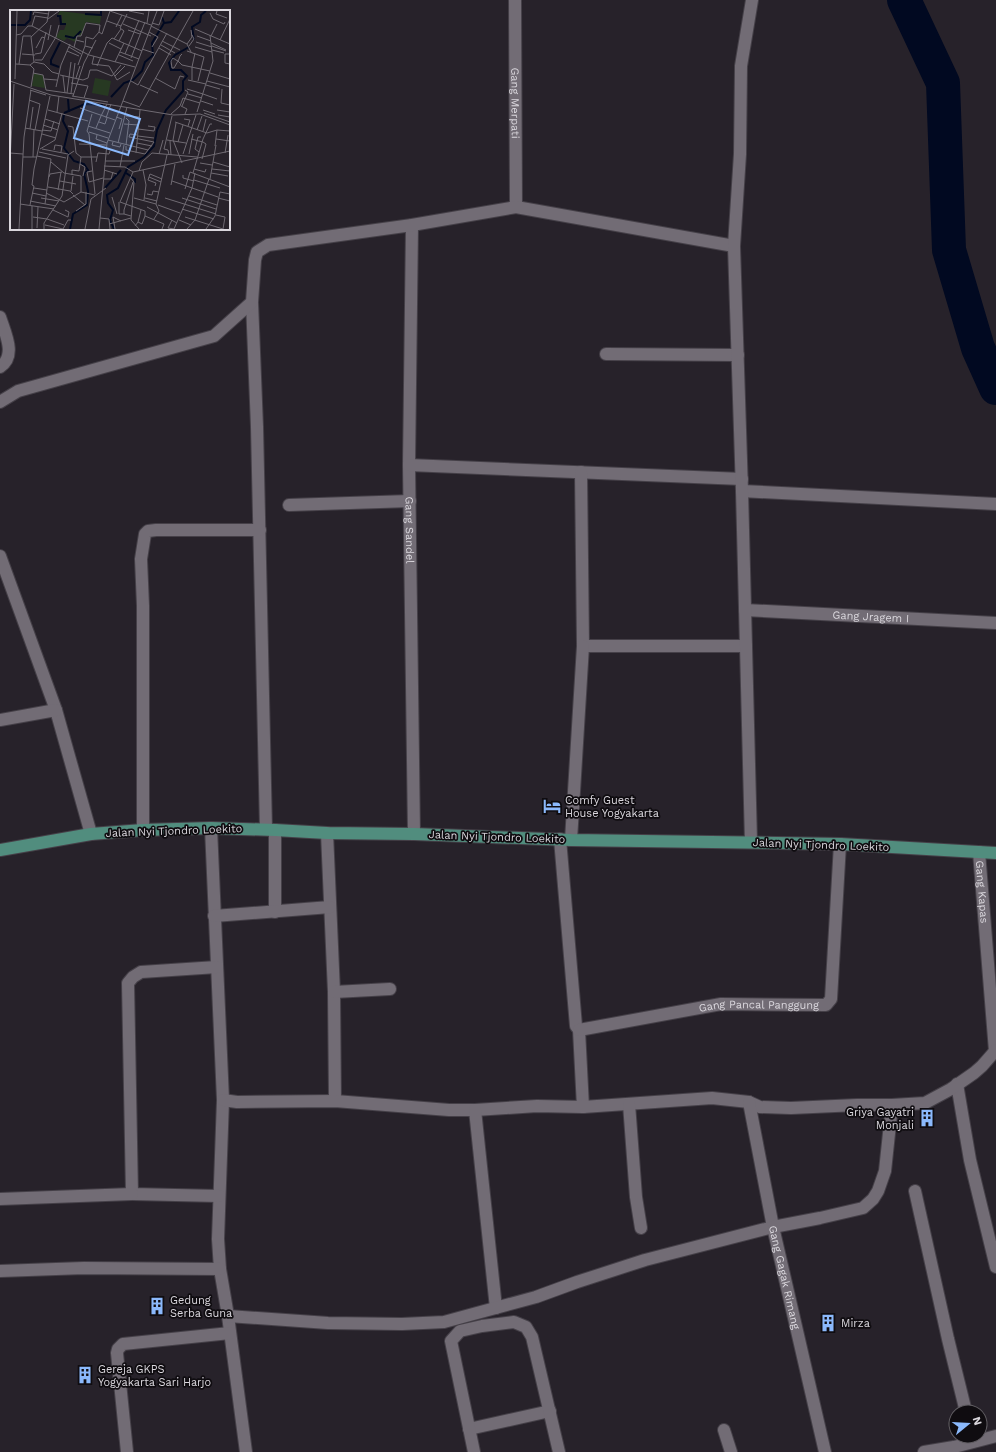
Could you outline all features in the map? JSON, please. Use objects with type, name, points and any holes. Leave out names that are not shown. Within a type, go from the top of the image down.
[{"type":"main road","name":"Jalan Nyi Tjondro Loekito","points":[[0,850],[91,834],[143,830],[210,828],[270,829],[327,833],[840,844],[996,853]]},
{"type":"street","name":"Gang Merpati","points":[[515,0],[516,207]]},
{"type":"street","points":[[751,842],[742,479],[734,246],[740,154],[741,66],[752,0]]},
{"type":"street","points":[[275,912],[270,829],[252,302],[255,260],[258,252],[262,248],[268,246],[412,226],[516,207],[734,246]]},
{"type":"street","name":"Gang Sandel","points":[[412,226],[409,465],[414,834]]},
{"type":"street","points":[[0,402],[18,391],[214,336],[252,302]]},
{"type":"street","points":[[0,317],[10,349],[5,364],[0,367]]},
{"type":"street","points":[[606,354],[738,355]]},
{"type":"street","points":[[409,465],[742,479]]},
{"type":"street","points":[[581,472],[583,646],[566,839],[576,1026],[580,1030],[583,1107]]},
{"type":"street","points":[[742,491],[996,504]]},
{"type":"street","points":[[289,505],[410,501]]},
{"type":"street","points":[[143,830],[143,606],[141,559],[144,534],[148,531],[156,530],[260,530]]},
{"type":"street","points":[[0,556],[56,710],[91,834]]},
{"type":"street","name":"Gang Jragem I","points":[[745,610],[996,623]]},
{"type":"street","points":[[583,646],[746,646]]},
{"type":"street","points":[[0,720],[56,710]]},
{"type":"street","points":[[210,828],[223,1100],[218,1239],[220,1269],[228,1316],[246,1452]]},
{"type":"street","points":[[327,833],[334,992],[335,1101]]},
{"type":"street","name":"Gang Pancal Panggung","points":[[580,1030],[721,1004],[826,1005],[831,999],[840,844]]},
{"type":"street","name":"Gang Kapas","points":[[979,852],[995,1050]]},
{"type":"street","points":[[214,916],[330,907]]},
{"type":"street","points":[[132,1194],[128,983],[133,977],[141,972],[217,967]]},
{"type":"street","points":[[334,992],[390,989]]},
{"type":"street","points":[[223,1100],[237,1102],[335,1101],[449,1110],[537,1106],[583,1107],[712,1098],[749,1102],[760,1107],[791,1108],[925,1103],[957,1084],[982,1066],[995,1050]]},
{"type":"street","points":[[957,1084],[970,1160],[996,1268]]},
{"type":"street","name":"Gang Gagak Rimang","points":[[749,1102],[773,1227],[825,1452]]},
{"type":"street","points":[[629,1104],[636,1197],[641,1228]]},
{"type":"street","points":[[228,1316],[328,1323],[402,1324],[444,1322],[536,1297],[645,1260],[773,1227],[864,1208],[878,1191],[885,1171],[892,1105]]},
{"type":"street","points":[[475,1110],[496,1308]]},
{"type":"street","points":[[915,1191],[964,1404]]},
{"type":"street","points":[[0,1199],[132,1194],[220,1196]]},
{"type":"street","points":[[0,1271],[84,1268],[220,1269]]},
{"type":"street","points":[[474,1452],[451,1341],[460,1332],[482,1326],[514,1322],[526,1326],[532,1337],[559,1452]]},
{"type":"street","points":[[127,1452],[117,1353],[118,1348],[123,1344],[230,1333]]},
{"type":"street","points":[[470,1429],[550,1411]]},
{"type":"street","points":[[724,1430],[731,1452]]},
{"type":"street","points":[[924,1452],[955,1450],[964,1444]]},
{"type":"waterway","points":[[904,0],[943,83],[949,250],[978,348],[996,388]]},
{"type":"place","name":"Comfy Guest House Yogyakarta","points":[[552,806]]},
{"type":"place","name":"Griya Gayatri Monjali","points":[[927,1118]]},
{"type":"place","name":"Gedung Serba Guna","points":[[157,1306]]},
{"type":"place","name":"Mirza","points":[[828,1323]]},
{"type":"place","name":"Gereja GKPS Yogyakarta Sari Harjo","points":[[85,1375]]}]
